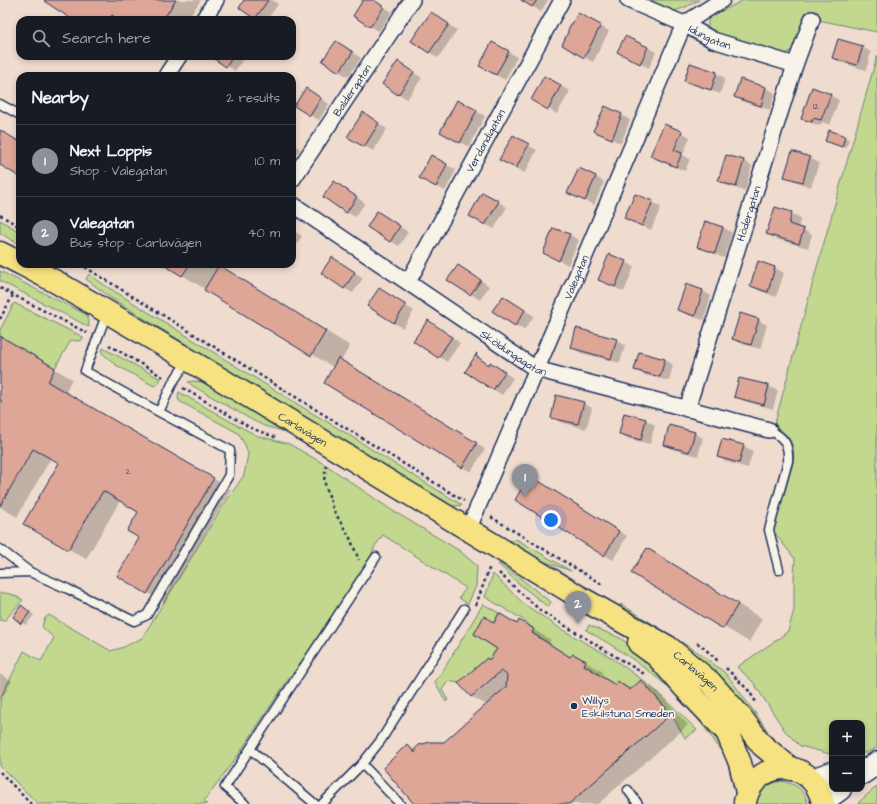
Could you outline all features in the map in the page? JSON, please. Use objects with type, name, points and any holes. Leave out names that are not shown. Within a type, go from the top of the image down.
[{"type":"main road","name":"Carlavägen","points":[[0,253],[16,261]]},
{"type":"main road","name":"Carlavägen","points":[[29,268],[108,312],[581,598],[668,647],[710,682],[740,716],[762,745],[790,769]]},
{"type":"main road","name":"Carlavägen","points":[[581,598],[657,656],[727,732],[740,763],[746,798]]},
{"type":"main road","points":[[746,798],[753,783],[759,777],[770,770],[778,768],[790,769],[822,777],[819,789],[828,798]]},
{"type":"street","points":[[206,16],[216,0]]},
{"type":"street","name":"Baldergatan","points":[[296,174],[412,0]]},
{"type":"street","name":"Verdandigatan","points":[[408,282],[562,0]]},
{"type":"street","name":"Idungatan","points":[[628,0],[684,24],[713,40],[795,65]]},
{"type":"street","points":[[684,24],[722,0]]},
{"type":"street","name":"Hödergatan","points":[[687,409],[795,65],[812,18]]},
{"type":"street","name":"Valegatan","points":[[468,530],[684,24]]},
{"type":"street","points":[[169,72],[176,60]]},
{"type":"street","name":"Sköldungagatan","points":[[296,207],[536,369],[769,430]]},
{"type":"street","points":[[865,763],[877,759]]},
{"type":"street","points":[[865,771],[877,763]]},
{"type":"lane","points":[[0,104],[16,113]]},
{"type":"lane","points":[[0,549],[30,572],[134,621],[147,615],[229,475],[230,450],[85,371],[108,312]]},
{"type":"lane","points":[[159,412],[173,382],[188,360]]},
{"type":"lane","points":[[769,430],[784,440],[788,452],[788,461],[769,530],[779,570]]},
{"type":"lane","points":[[245,804],[225,787],[376,557]]},
{"type":"lane","points":[[0,573],[30,572]]},
{"type":"lane","points":[[326,802],[362,764],[381,740],[464,609]]},
{"type":"lane","points":[[250,749],[315,804]]},
{"type":"lane","points":[[362,764],[400,804]]},
{"type":"lane","points":[[628,790],[638,804]]},
{"type":"path","points":[[0,215],[16,225]]},
{"type":"path","points":[[86,268],[608,589]]},
{"type":"path","points":[[0,288],[98,338],[251,428],[279,439]]},
{"type":"path","points":[[0,319],[13,295]]},
{"type":"path","points":[[327,459],[324,481],[334,510],[350,538],[364,575]]},
{"type":"path","points":[[485,562],[494,568]]},
{"type":"path","points":[[464,609],[474,609],[490,566]]},
{"type":"path","points":[[499,573],[541,611],[652,679]]},
{"type":"path","points":[[695,642],[702,646],[720,662]]},
{"type":"path","points":[[726,667],[749,690]]},
{"type":"path","points":[[0,772],[30,804]]},
{"type":"green space","points":[[644,0],[699,0],[681,9],[670,11]]},
{"type":"green space","points":[[744,0],[877,0],[877,32],[818,20],[792,50],[786,54],[781,54],[711,31],[708,24],[710,17]]},
{"type":"green space","points":[[877,56],[877,748],[865,753],[865,720],[829,720],[829,754],[800,746],[785,731],[753,682],[737,667],[788,631],[794,610],[795,559],[773,531],[794,457],[792,446],[787,436],[784,432],[774,426],[817,267]]},
{"type":"green space","points":[[0,220],[16,230],[16,243],[0,233]]},
{"type":"green space","points":[[0,271],[87,315],[89,327],[0,281]]},
{"type":"green space","points":[[89,274],[106,286],[462,505],[448,506],[111,298],[86,279]]},
{"type":"green space","points":[[14,303],[83,337],[82,340],[71,340],[55,368],[0,336],[0,330]]},
{"type":"green space","points":[[103,348],[161,379],[157,385],[154,386],[116,365],[102,353]]},
{"type":"green space","points":[[188,382],[205,382],[286,432],[264,426],[252,420]]},
{"type":"green space","points":[[179,392],[258,436],[289,444],[326,465],[390,509],[460,551],[477,566],[476,586],[468,604],[459,598],[466,588],[383,535],[375,546],[366,567],[307,656],[289,678],[240,752],[204,801],[207,804],[38,804],[0,766],[0,699],[24,651],[41,661],[54,638],[42,626],[45,618],[49,615],[111,651],[124,647],[142,638],[221,509],[244,475],[248,454],[238,433],[179,401]]},
{"type":"green space","points":[[516,539],[571,571],[534,558],[510,545],[510,542]]},
{"type":"green space","points":[[498,564],[513,573],[551,602],[548,607],[518,583]]},
{"type":"green space","points":[[493,574],[524,604],[561,629],[612,658],[641,679],[660,694],[697,730],[685,738],[671,714],[641,681],[630,690],[618,681],[615,685],[584,665],[586,661],[573,654],[570,657],[532,633],[534,629],[522,619],[485,597]]},
{"type":"green space","points":[[0,593],[9,594],[23,600],[4,621],[0,620]]},
{"type":"green space","points":[[483,604],[499,613],[494,623],[484,617],[474,634],[497,649],[489,660],[458,683],[448,681],[442,690],[448,700],[446,702],[435,682]]},
{"type":"green space","points":[[621,604],[702,655],[724,672],[761,721],[768,732],[767,736],[651,631],[620,605]]},
{"type":"green space","points":[[589,625],[620,638],[633,647],[674,685],[727,748],[728,758],[726,758],[693,713],[670,689],[636,662],[586,630]]},
{"type":"green space","points":[[782,781],[799,788],[804,794],[808,804],[755,804],[765,788]]},
{"type":"green space","points":[[877,786],[877,804],[858,804],[859,802]]},
{"type":"building","points":[[176,0],[166,16],[67,16],[44,1]]},
{"type":"building","points":[[244,0],[268,0],[257,16],[251,16],[239,8]]},
{"type":"building","points":[[363,0],[374,0],[384,7],[370,27],[353,16]]},
{"type":"building","points":[[521,0],[537,0],[532,7]]},
{"type":"building","points":[[431,12],[449,24],[429,53],[411,41]]},
{"type":"building","points":[[578,13],[601,25],[584,58],[562,45],[571,24]]},
{"type":"building","points":[[625,36],[648,47],[640,64],[617,52]]},
{"type":"building","points":[[838,39],[863,46],[857,65],[832,58]]},
{"type":"building","points":[[336,41],[353,52],[339,72],[322,61]]},
{"type":"building","points":[[492,42],[509,51],[496,75],[479,66]]},
{"type":"building","points":[[216,60],[230,60],[226,67]]},
{"type":"building","points":[[398,61],[414,72],[398,95],[382,84]]},
{"type":"building","points":[[690,63],[717,72],[711,90],[684,81]]},
{"type":"building","points":[[544,76],[561,85],[548,110],[531,100]]},
{"type":"building","points":[[740,79],[766,87],[761,106],[734,97]]},
{"type":"building","points":[[812,87],[831,94],[821,120],[813,118],[812,122],[801,119]]},
{"type":"building","points":[[306,88],[321,98],[310,116],[296,107],[296,103]]},
{"type":"building","points":[[457,100],[477,110],[460,143],[440,132]]},
{"type":"building","points":[[605,106],[622,114],[612,139],[593,131]]},
{"type":"building","points":[[363,112],[379,123],[364,147],[347,137]]},
{"type":"building","points":[[664,124],[682,131],[674,150],[682,153],[676,167],[650,156]]},
{"type":"building","points":[[0,130],[16,140],[16,175],[0,165]]},
{"type":"building","points":[[829,130],[845,136],[842,147],[825,141]]},
{"type":"building","points":[[513,135],[529,144],[516,168],[499,160]]},
{"type":"building","points":[[792,151],[810,157],[803,182],[784,177]]},
{"type":"building","points":[[431,155],[447,164],[436,187],[419,178]]},
{"type":"building","points":[[726,155],[744,160],[736,187],[718,181]]},
{"type":"building","points":[[579,168],[596,176],[585,201],[567,193]]},
{"type":"building","points":[[334,181],[357,197],[346,213],[323,197]]},
{"type":"building","points":[[482,192],[499,201],[485,225],[469,216]]},
{"type":"building","points":[[635,194],[653,201],[642,226],[624,218]]},
{"type":"building","points":[[775,207],[792,212],[789,224],[804,229],[799,244],[766,234]]},
{"type":"building","points":[[377,211],[400,226],[390,242],[367,227]]},
{"type":"building","points":[[705,221],[723,227],[715,253],[697,247]]},
{"type":"building","points":[[553,228],[570,234],[559,261],[543,253]]},
{"type":"building","points":[[609,254],[626,261],[615,287],[598,280]]},
{"type":"building","points":[[332,257],[355,272],[344,289],[321,273]]},
{"type":"building","points":[[758,261],[775,267],[768,292],[750,286]]},
{"type":"building","points":[[458,265],[481,280],[470,295],[447,280]]},
{"type":"building","points":[[169,268],[187,268],[182,276]]},
{"type":"building","points":[[217,268],[224,268],[326,331],[311,356],[204,290]]},
{"type":"building","points":[[686,284],[703,290],[695,316],[677,310]]},
{"type":"building","points":[[379,288],[406,305],[394,323],[367,306]]},
{"type":"building","points":[[503,296],[525,310],[515,326],[492,311]]},
{"type":"building","points":[[740,313],[759,319],[751,345],[732,339]]},
{"type":"building","points":[[428,320],[452,337],[438,358],[413,341]]},
{"type":"building","points":[[576,328],[617,339],[611,359],[571,348]]},
{"type":"building","points":[[0,336],[55,368],[48,382],[214,478],[147,594],[117,576],[139,538],[127,531],[138,512],[103,491],[68,550],[23,524],[59,463],[33,449],[0,506],[0,403],[2,401],[0,400]]},
{"type":"building","points":[[639,352],[665,359],[660,377],[634,370]]},
{"type":"building","points":[[477,353],[476,356],[489,365],[490,362],[505,372],[493,390],[465,372]]},
{"type":"building","points":[[338,358],[477,443],[462,468],[324,383]]},
{"type":"building","points":[[739,378],[769,385],[764,405],[734,397]]},
{"type":"building","points":[[556,395],[584,402],[578,424],[551,418]]},
{"type":"building","points":[[624,413],[646,419],[641,440],[619,434]]},
{"type":"building","points":[[669,425],[695,432],[689,452],[664,445]]},
{"type":"building","points":[[722,439],[744,445],[739,463],[717,457]]},
{"type":"building","points":[[529,475],[619,531],[604,556],[515,500]]},
{"type":"building","points":[[647,548],[738,604],[723,629],[631,573]]},
{"type":"building","points":[[21,605],[30,612],[21,624],[13,617]]},
{"type":"building","name":"Willys Eskilstuna Smeden","points":[[499,613],[517,624],[519,620],[534,629],[532,633],[570,657],[573,654],[586,661],[584,665],[615,685],[617,681],[630,690],[641,680],[671,714],[569,804],[414,804],[383,768],[407,744],[415,753],[415,749],[419,745],[430,742],[444,742],[506,687],[507,675],[501,671],[471,697],[458,683],[487,658],[489,660],[497,649],[474,634],[484,616],[494,623]]},
{"type":"place","name":"Next Loppis","points":[[525,497]]},
{"type":"place","name":"Valegatan","points":[[578,624]]},
{"type":"place","name":"Willys Eskilstuna Smeden","points":[[574,706]]}]
